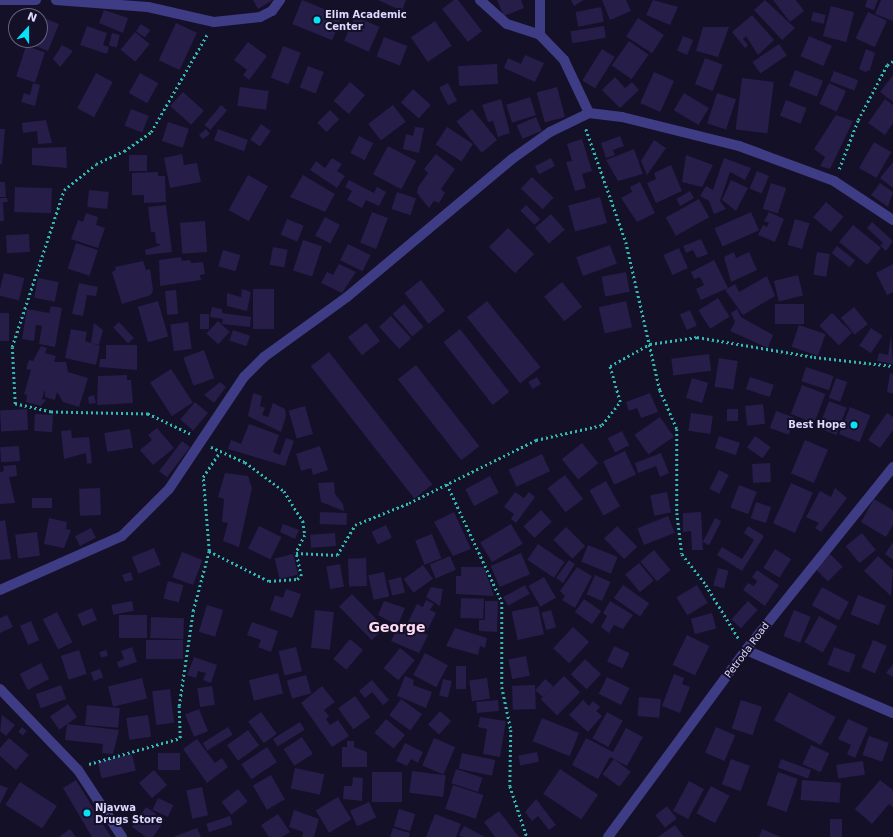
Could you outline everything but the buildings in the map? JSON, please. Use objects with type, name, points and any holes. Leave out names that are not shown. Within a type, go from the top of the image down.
[{"type":"street","points":[[0,0],[36,0]]},
{"type":"street","points":[[56,0],[148,7],[214,22],[260,17],[272,11],[280,0]]},
{"type":"street","points":[[480,0],[507,24],[540,35],[564,60],[585,115]]},
{"type":"street","points":[[540,0],[540,35]]},
{"type":"street","points":[[0,590],[122,536],[169,489],[203,441],[244,377],[264,356],[347,297],[512,159],[550,132],[585,115],[622,117],[739,146],[834,181],[893,220]]},
{"type":"street","name":"Petroda Road","points":[[608,837],[746,650],[893,467]]},
{"type":"street","points":[[746,650],[893,713]]},
{"type":"street","points":[[0,690],[78,770],[122,837]]},
{"type":"path","points":[[209,551],[270,581],[297,579],[301,576],[296,553],[305,535],[303,520],[284,491],[245,462],[219,452],[203,441],[148,414],[51,412],[15,404],[12,347],[64,190],[96,164],[124,152],[151,132],[214,22]]},
{"type":"path","points":[[834,181],[858,120],[887,65],[893,61]]},
{"type":"path","points":[[585,115],[626,242],[664,403],[677,429],[677,513],[682,554],[706,584],[746,650]]},
{"type":"path","points":[[296,553],[337,555],[355,525],[447,484],[536,440],[602,425],[620,402],[610,366],[650,344],[697,337],[814,357],[893,366]]},
{"type":"path","points":[[78,770],[96,760],[156,748],[180,738],[179,706],[193,611],[209,551],[203,477],[219,452]]},
{"type":"path","points":[[447,484],[502,602],[502,687],[511,730],[510,786],[527,837]]},
{"type":"place","name":"Elim Academic Center","points":[[317,20]]},
{"type":"place","name":"Best Hope","points":[[854,425]]},
{"type":"place","name":"Njavwa Drugs Store","points":[[87,813]]},
{"type":"district","name":"George","points":[[397,627]]}]
